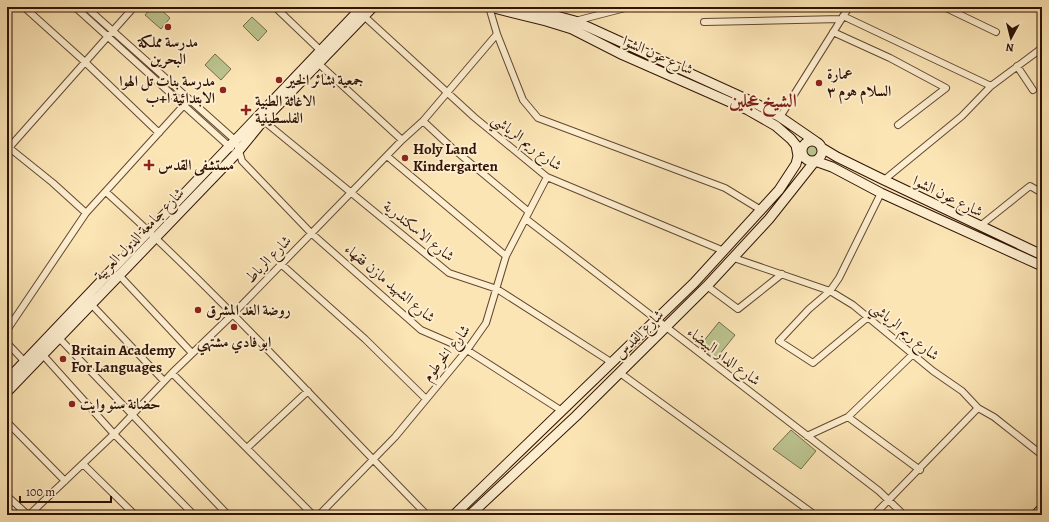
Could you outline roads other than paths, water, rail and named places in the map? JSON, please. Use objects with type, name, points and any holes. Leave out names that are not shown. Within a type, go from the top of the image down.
[{"type":"main road","name":"شارع جامعة الدول العربية","points":[[237,150],[321,51],[362,7]]},
{"type":"main road","name":"شارع جامعة الدول العربية","points":[[7,380],[27,364],[152,234],[237,150],[373,7]]},
{"type":"main road","name":"شارع عون الشوا","points":[[489,7],[546,21],[572,30],[748,110],[776,126],[796,145],[802,153]]},
{"type":"main road","name":"شارع عون الشوا","points":[[523,7],[575,21],[755,103],[780,117],[815,141]]},
{"type":"main road","points":[[815,141],[822,148],[822,154],[815,161],[808,160],[802,153],[805,144],[815,141]]},
{"type":"main road","points":[[796,145],[798,156],[796,164]]},
{"type":"main road","name":"شارع عون الشوا","points":[[822,148],[884,180],[1042,255]]},
{"type":"main road","name":"شارع القدس","points":[[454,515],[694,283],[779,190],[802,153]]},
{"type":"main road","name":"شارع عون الشوا","points":[[815,161],[828,165],[880,193],[1042,266]]},
{"type":"main road","name":"شارع القدس","points":[[470,515],[620,373],[707,286],[769,219],[815,161]]},
{"type":"main road","points":[[807,170],[816,166],[828,165]]},
{"type":"main road","name":"شارع جامعة الدول العربية","points":[[7,392],[27,364],[43,355],[119,275],[152,234]]},
{"type":"main road","name":"شارع عون الشوا","points":[[1029,261],[1042,270]]},
{"type":"main road","points":[[1036,515],[1042,509]]},
{"type":"street","points":[[24,7],[85,62],[158,133]]},
{"type":"street","name":"شارع الشهيد مازن فقهاء","points":[[75,7],[184,105],[237,150]]},
{"type":"street","name":"شارع الشهيد مازن فقهاء","points":[[86,7],[113,30],[237,150],[311,233],[421,330],[467,350],[562,411]]},
{"type":"street","points":[[86,213],[53,183],[8,148],[134,7]]},
{"type":"street","points":[[275,7],[321,51]]},
{"type":"street","points":[[489,7],[497,34],[523,100],[538,118],[725,188],[761,210]]},
{"type":"street","points":[[575,21],[629,7]]},
{"type":"street","points":[[780,117],[849,7]]},
{"type":"street","points":[[944,7],[996,32]]},
{"type":"street","name":"شارع ريم الرياشي","points":[[365,17],[511,150],[547,177],[724,251]]},
{"type":"street","points":[[704,22],[842,18],[991,86]]},
{"type":"street","points":[[833,32],[890,58],[946,88],[898,125]]},
{"type":"street","name":"شارع الرباط","points":[[29,515],[132,416],[164,381],[233,314],[402,140],[423,121],[497,34]]},
{"type":"street","points":[[884,180],[962,116],[991,86],[1042,48]]},
{"type":"street","points":[[319,64],[402,140]]},
{"type":"street","points":[[1017,66],[1033,90]]},
{"type":"street","points":[[7,330],[86,213],[184,105]]},
{"type":"street","points":[[423,121],[451,147],[529,212]]},
{"type":"street","name":"شارع الاسكندرية","points":[[265,122],[449,273],[497,289],[611,362]]},
{"type":"street","points":[[387,156],[506,256]]},
{"type":"street","name":"شارع الخرطوم","points":[[319,515],[395,437],[467,350],[486,323],[506,256],[547,177]]},
{"type":"street","points":[[980,226],[1030,186],[1042,193]]},
{"type":"street","points":[[106,192],[152,234],[233,314],[427,515]]},
{"type":"street","points":[[867,318],[813,363],[779,341],[809,309],[830,291],[858,242],[880,193]]},
{"type":"street","name":"شارع الدار البيضاء","points":[[526,219],[655,320],[879,491],[904,515]]},
{"type":"street","name":"شارع ريم الرياشي","points":[[734,258],[830,291],[853,305],[912,355],[962,391],[978,408],[994,417],[1042,455]]},
{"type":"street","points":[[281,264],[365,339],[426,399]]},
{"type":"street","points":[[707,286],[738,310],[782,274]]},
{"type":"street","points":[[119,275],[192,353]]},
{"type":"street","points":[[91,304],[164,381]]},
{"type":"street","points":[[59,338],[228,515]]},
{"type":"street","points":[[7,343],[27,364]]},
{"type":"street","points":[[43,355],[114,434],[194,515]]},
{"type":"street","points":[[806,436],[848,417],[912,355]]},
{"type":"street","points":[[172,373],[313,515]]},
{"type":"street","points":[[620,373],[815,515]]},
{"type":"street","points":[[247,448],[308,392]]},
{"type":"street","points":[[874,515],[920,470],[978,408]]},
{"type":"street","points":[[848,417],[920,470]]},
{"type":"street","points":[[7,422],[65,480]]},
{"type":"street","points":[[83,464],[134,515]]},
{"type":"street","points":[[7,496],[29,515]]},
{"type":"place","name":"مدرسة مملكة البحرين","points":[[168,27]]},
{"type":"place","name":"جمعية بشائر الخير","points":[[279,80]]},
{"type":"place","name":"عمارة السلام هوم ٣","points":[[819,83]]},
{"type":"place","name":"مدرسة بنات تل الهوا الابتدائية ا+ب","points":[[223,90]]},
{"type":"place","name":"الاغاثة الطبية الفلسطينية","points":[[246,110]]},
{"type":"place","name":"Holy Land Kindergarten","points":[[405,158]]},
{"type":"place","name":"مستشفى القدس","points":[[149,165]]},
{"type":"place","name":"روضة الغد المشرق","points":[[198,310]]},
{"type":"place","name":"ابو فادي مشتهي","points":[[234,327]]},
{"type":"place","name":"Britain Academy For Languages","points":[[63,359]]},
{"type":"place","name":"حضانة سنو وايت","points":[[72,404]]},
{"type":"district","name":"الشيخ عجلين","points":[[763,101]]}]
